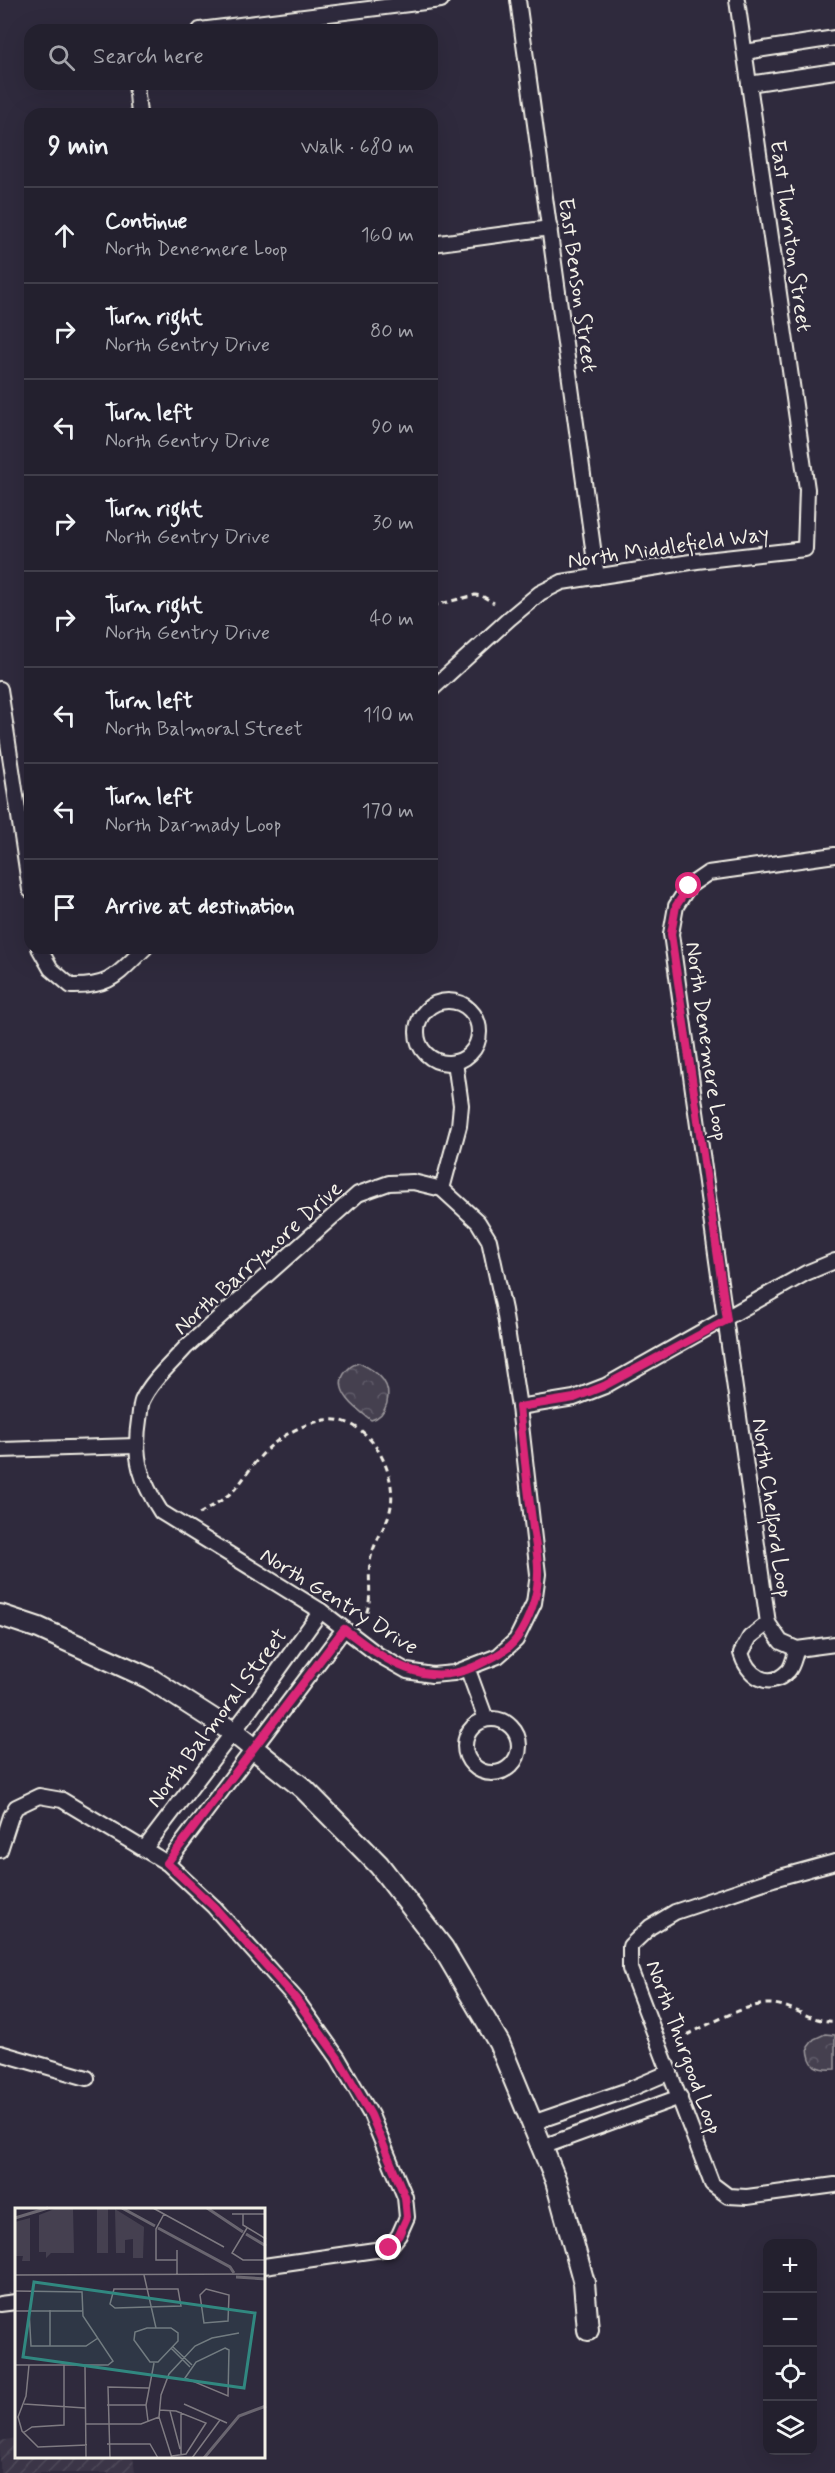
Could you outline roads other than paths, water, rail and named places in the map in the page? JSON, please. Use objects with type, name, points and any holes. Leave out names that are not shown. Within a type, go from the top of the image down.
[{"type":"street","points":[[248,24],[441,0]]},
{"type":"street","name":"East Benson Street","points":[[518,0],[597,577]]},
{"type":"street","name":"East Thornton Street","points":[[737,0],[807,489],[806,549]]},
{"type":"street","points":[[745,52],[835,38]]},
{"type":"street","points":[[749,84],[835,71]]},
{"type":"street","points":[[137,90],[138,108]]},
{"type":"street","points":[[438,243],[550,228]]},
{"type":"street","name":"North Middlefield Way","points":[[438,684],[540,593],[561,582],[697,561],[806,549]]},
{"type":"street","points":[[0,694],[24,851]]},
{"type":"street","name":"North Denemere Loop","points":[[727,1320],[671,934],[676,906],[689,886],[708,873],[835,855]]},
{"type":"street","points":[[42,954],[51,969],[71,986],[94,987],[110,980],[139,954]]},
{"type":"street","points":[[457,1002],[466,1007],[478,1023],[477,1043],[464,1059],[455,1062],[435,1060],[427,1054],[418,1036],[421,1016],[437,1003],[457,1002]]},
{"type":"street","points":[[442,1189],[459,1126],[461,1105],[455,1062]]},
{"type":"street","name":"North Barrymore Drive","points":[[136,1446],[142,1402],[162,1373],[186,1347],[358,1194],[389,1183],[413,1182],[442,1189],[478,1222],[489,1240],[504,1310],[519,1407]]},
{"type":"street","points":[[519,1407],[574,1398],[604,1386],[727,1320],[806,1273],[835,1261]]},
{"type":"street","name":"North Chelford Loop","points":[[727,1320],[768,1623],[781,1642],[797,1649]]},
{"type":"street","name":"North Gentry Drive","points":[[136,1446],[147,1490],[161,1512],[321,1611],[377,1654],[407,1671],[432,1675],[454,1673],[468,1670],[498,1656],[516,1640],[534,1603],[538,1574],[519,1407]]},
{"type":"street","points":[[0,1450],[136,1446]]},
{"type":"street","name":"North Balmoral Street","points":[[145,1848],[321,1611]]},
{"type":"street","points":[[0,1615],[39,1628],[149,1678],[233,1732],[304,1789],[379,1865],[443,1948],[499,2043],[556,2181],[584,2283],[588,2330]]},
{"type":"street","points":[[768,1623],[750,1637],[741,1653],[748,1670],[756,1678],[770,1680],[781,1677],[790,1670],[797,1649],[835,1644]]},
{"type":"street","points":[[167,1863],[344,1629]]},
{"type":"street","points":[[468,1670],[486,1719]]},
{"type":"street","points":[[486,1719],[504,1721],[512,1726],[520,1743],[515,1761],[502,1772],[484,1772],[476,1768],[466,1754],[465,1745],[471,1728],[486,1719]]},
{"type":"street","points":[[0,1850],[16,1807],[39,1796],[62,1800],[145,1848],[167,1863],[214,1907],[296,1999],[338,2058],[371,2115],[405,2197],[407,2217],[399,2235],[389,2248],[266,2266]]},
{"type":"street","name":"North Thurgood Loop","points":[[835,1863],[773,1879],[675,1912],[650,1927],[630,1946],[630,1969],[712,2184],[728,2196],[747,2197],[835,2185]]},
{"type":"street","points":[[0,2053],[87,2078]]},
{"type":"street","points":[[532,2123],[628,2090],[670,2072]]},
{"type":"street","points":[[542,2147],[680,2097]]},
{"type":"street","points":[[0,2304],[15,2302]]}]
